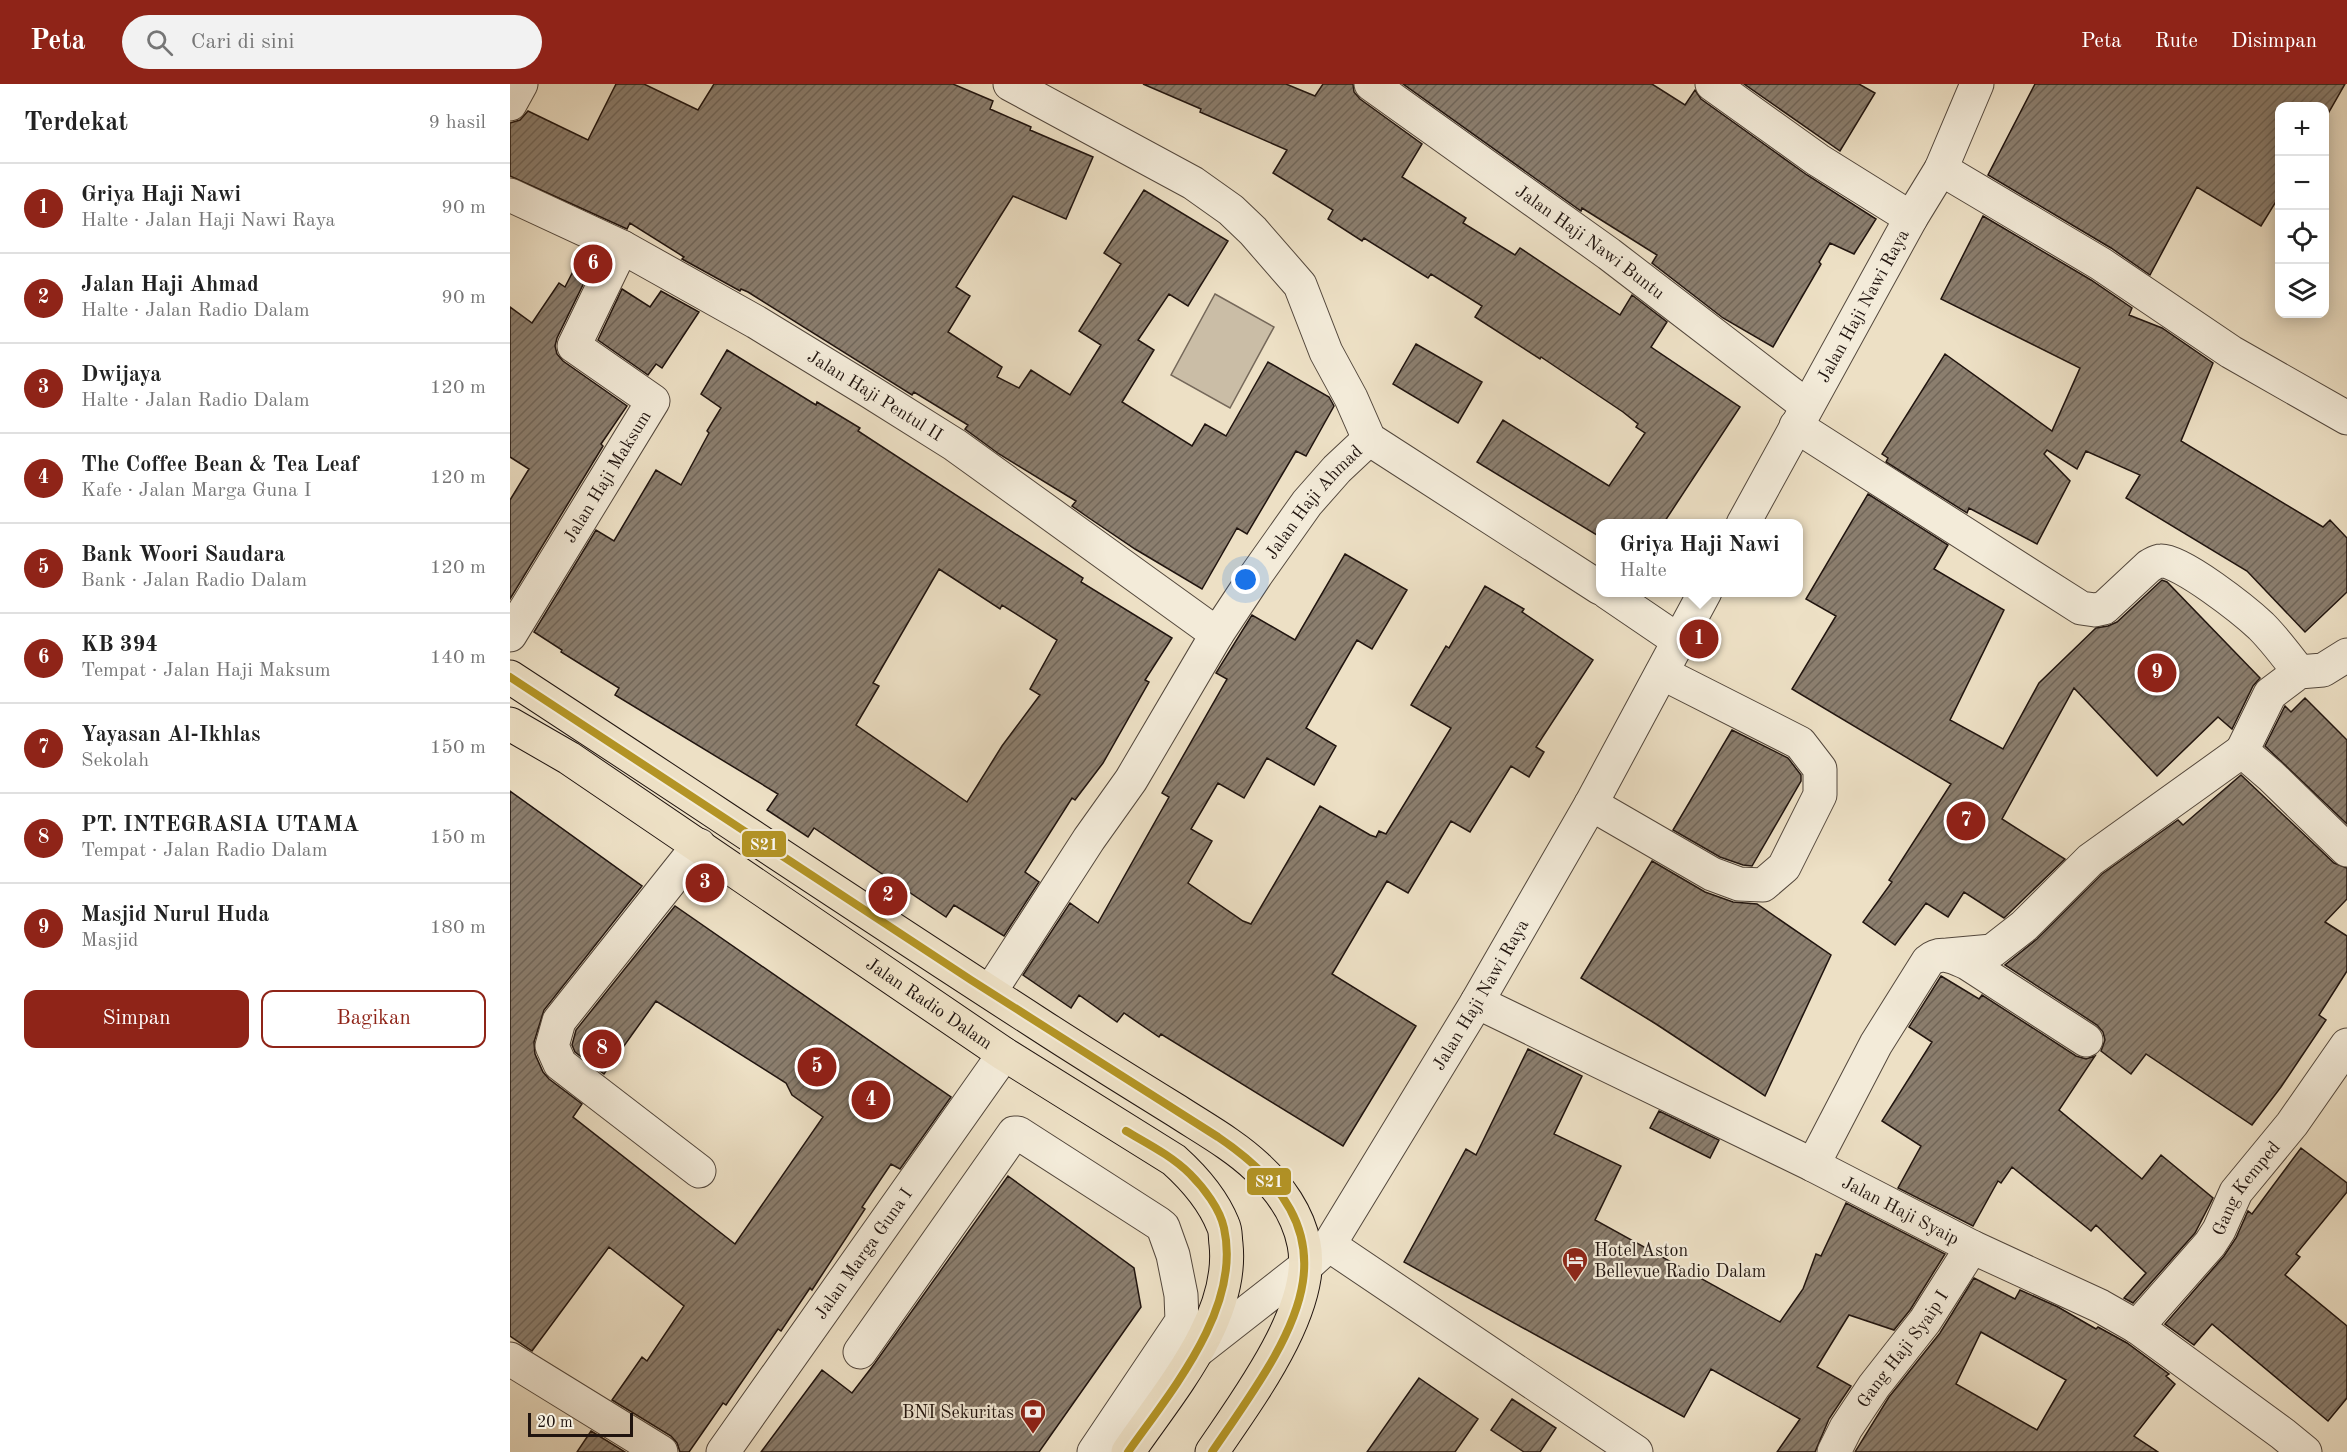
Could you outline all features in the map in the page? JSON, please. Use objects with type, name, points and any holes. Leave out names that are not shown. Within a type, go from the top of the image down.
[{"type":"main road","points":[[510,677],[990,992],[1207,1130],[1255,1164],[1279,1189],[1295,1217],[1303,1242],[1318,1255],[1293,1320],[1219,1450]]},
{"type":"main road","name":"Jalan Radio Dalam","points":[[510,724],[568,758],[1004,1054],[1174,1160],[1190,1175],[1203,1191],[1224,1227],[1228,1260],[1220,1302],[1197,1351],[1128,1452]]},
{"type":"street","points":[[510,104],[521,84]]},
{"type":"street","points":[[1010,84],[1192,183],[1231,210],[1253,231],[1300,285],[1326,352],[1351,398],[1369,439],[1596,585]]},
{"type":"street","name":"Jalan Haji Nawi Buntu","points":[[1371,84],[1610,254],[1802,416],[2081,608],[2095,610],[2104,608],[2149,566],[2163,560],[2180,566],[2216,590],[2261,626],[2299,672]]},
{"type":"street","points":[[1712,84],[1799,147],[1911,218]]},
{"type":"street","name":"Jalan Haji Nawi Raya","points":[[1746,519],[1911,218],[1941,169],[1970,87]]},
{"type":"street","points":[[1941,169],[2101,264],[2231,352],[2347,418]]},
{"type":"street","name":"Jalan Haji Pentul II","points":[[510,195],[622,247],[756,322],[955,445],[1217,634]]},
{"type":"street","name":"Jalan Haji Maksum","points":[[510,635],[652,400],[574,346],[622,247]]},
{"type":"street","name":"Jalan Haji Ahmad","points":[[990,992],[1131,780],[1217,634],[1256,575],[1307,503],[1337,469],[1369,439]]},
{"type":"street","points":[[1614,597],[1679,641]]},
{"type":"street","name":"Jalan Haji Nawi Raya","points":[[1197,1351],[1318,1255],[1477,1002],[1591,804],[1702,597]]},
{"type":"street","points":[[1813,1165],[1876,1044],[1928,961],[1934,956],[1992,951],[2024,926],[2090,860],[2242,751],[2270,694],[2299,672],[2323,670],[2347,655]]},
{"type":"street","points":[[1591,804],[1712,874],[1739,885],[1763,885],[1784,867],[1820,795],[1820,769],[1800,743],[1662,673]]},
{"type":"street","points":[[2242,751],[2347,850]]},
{"type":"street","points":[[699,845],[560,1020],[552,1046],[560,1064],[699,1171]]},
{"type":"street","points":[[1948,955],[1982,971],[2086,1040]]},
{"type":"street","name":"Jalan Haji Syaip","points":[[1477,1002],[1813,1165],[1972,1247],[2100,1306],[2137,1327],[2305,1452]]},
{"type":"street","name":"Gang Kemped","points":[[2137,1327],[2210,1244],[2236,1192],[2292,1124],[2347,1045]]},
{"type":"street","name":"Jalan Marga Guna I","points":[[723,1452],[1004,1054]]},
{"type":"street","points":[[860,1352],[1014,1132],[1018,1133],[1158,1223],[1163,1227],[1173,1255],[1181,1294],[1182,1321],[1094,1452]]},
{"type":"street","name":"Gang Haji Syaip I","points":[[1834,1452],[1846,1428],[1874,1386],[1925,1322],[1972,1247]]},
{"type":"street","points":[[1318,1255],[1636,1452]]},
{"type":"street","points":[[510,1359],[662,1452]]},
{"type":"shaded area","points":[[1215,294],[1274,327],[1230,408],[1171,375]]},
{"type":"building","points":[[616,84],[644,84],[698,110],[714,84],[953,84],[993,101],[990,109],[1031,127],[1030,130],[1093,157],[1066,219],[1013,196],[956,287],[970,296],[948,332],[1002,367],[997,377],[1019,388],[1031,370],[1070,395],[1101,345],[1079,331],[1121,264],[1104,253],[1144,190],[1228,241],[1188,306],[1169,294],[1138,340],[1154,350],[1122,402],[1192,446],[1205,424],[1226,436],[1268,362],[1329,397],[1334,406],[1306,456],[1296,451],[1247,534],[1237,528],[1202,589],[1089,518],[1072,506],[1076,501],[999,454],[965,429],[968,425],[914,392],[912,395],[748,292],[741,289],[740,291],[682,259],[684,257],[630,223],[627,229],[510,176],[510,123],[520,120],[528,111],[588,140]]},
{"type":"building","points":[[1143,84],[1286,84],[1315,96],[1323,84],[1353,84],[1354,92],[1360,99],[1422,144],[1402,177],[1466,218],[1463,223],[1515,255],[1520,248],[1620,315],[1632,295],[1667,322],[1651,347],[1740,407],[1666,519],[1596,519],[1596,535],[1477,462],[1503,420],[1609,486],[1645,433],[1636,427],[1638,424],[1623,412],[1541,357],[1540,359],[1475,317],[1482,306],[1431,274],[1428,278],[1364,238],[1362,241],[1328,219],[1333,210],[1273,173],[1287,150],[1200,112],[1201,109]]},
{"type":"building","points":[[1403,84],[1652,84],[1685,105],[1695,90],[1701,99],[1807,175],[1876,219],[1854,254],[1830,243],[1819,262],[1821,264],[1773,347],[1723,318],[1652,263],[1657,255],[1582,208],[1581,211]]},
{"type":"building","points":[[1744,84],[1859,84],[1875,93],[1840,151]]},
{"type":"building","points":[[2035,84],[2345,84],[2329,112],[2329,102],[2275,102],[2275,203],[2261,226],[2197,187],[2150,275],[2111,248],[1988,175]]},
{"type":"building","points":[[1983,216],[2091,280],[2132,308],[2129,315],[2162,328],[2213,363],[2181,441],[2323,527],[2330,520],[2347,538],[2347,592],[2305,632],[2247,571],[2126,498],[2140,475],[2086,451],[2077,469],[2047,450],[2044,454],[2070,481],[2037,544],[1969,508],[1967,513],[1886,462],[1888,458],[1882,454],[1945,354],[2052,431],[2080,368],[1941,299]]},
{"type":"building","points":[[584,250],[597,256],[557,338],[555,346],[557,354],[563,361],[627,406],[601,444],[603,446],[510,599],[510,500],[529,469],[510,457],[510,307],[532,323],[559,283],[565,287]]},
{"type":"building","points":[[622,289],[650,307],[661,291],[699,312],[662,368],[656,364],[648,375],[598,340]]},
{"type":"building","points":[[1416,344],[1482,382],[1458,423],[1393,384]]},
{"type":"building","points":[[727,350],[816,405],[817,402],[860,428],[858,431],[1083,578],[1081,582],[1172,638],[1145,680],[1149,682],[1103,763],[1075,800],[1072,798],[1025,872],[1039,882],[1004,936],[954,905],[946,917],[814,828],[808,837],[767,810],[778,794],[615,695],[619,688],[561,652],[562,650],[534,632],[596,530],[614,541],[656,470],[681,485],[709,433],[707,431],[721,408],[701,394]],"holes":[[[939,569],[1000,609],[1002,605],[1057,640],[1030,689],[1040,695],[1002,746],[967,802],[856,725],[879,686],[873,683]]]},
{"type":"building","points":[[1868,494],[1948,545],[1934,569],[2004,610],[1950,720],[2003,749],[2039,683],[2096,628],[2117,622],[2162,580],[2167,582],[2260,678],[2253,686],[2232,729],[2218,717],[2157,776],[2074,688],[2002,819],[2065,859],[2004,918],[1964,892],[1948,917],[1926,903],[1895,945],[1863,922],[1892,882],[1889,880],[1951,784],[1792,689],[1836,616],[1806,599]]},
{"type":"building","points":[[1345,554],[1407,590],[1372,649],[1357,640],[1306,728],[1336,746],[1314,785],[1267,758],[1244,798],[1218,783],[1191,829],[1212,841],[1188,883],[1243,921],[1251,924],[1320,806],[1370,835],[1376,837],[1379,831],[1386,834],[1451,728],[1411,705],[1446,646],[1449,648],[1485,586],[1524,609],[1522,612],[1593,660],[1536,747],[1544,752],[1529,777],[1511,766],[1470,832],[1451,821],[1408,893],[1387,881],[1332,974],[1416,1026],[1343,1146],[1161,1034],[1159,1037],[1124,1013],[1117,1022],[1079,995],[1071,1008],[1023,975],[1070,903],[1098,923],[1169,797],[1162,793],[1227,679],[1216,673],[1252,615],[1295,640]]},
{"type":"building","points":[[2305,698],[2347,740],[2347,824],[2265,746],[2285,706],[2291,712]]},
{"type":"building","points":[[1732,730],[1788,758],[1801,775],[1801,781],[1752,866],[1720,857],[1673,830]]},
{"type":"building","points":[[2241,775],[2334,863],[2347,868],[2347,899],[2325,922],[2347,936],[2347,971],[2319,1015],[2326,1020],[2281,1087],[2252,1125],[2146,1054],[2131,1074],[2101,1051],[2105,1040],[2103,1032],[2097,1025],[2005,965],[2037,939],[2102,874],[2178,820],[2183,825]]},
{"type":"building","points":[[510,791],[642,886],[544,1010],[534,1042],[535,1054],[543,1072],[582,1104],[573,1117],[735,1244],[823,1117],[792,1095],[786,1083],[656,1001],[604,1074],[575,1052],[572,1045],[576,1030],[675,906],[951,1097],[900,1169],[891,1164],[862,1207],[865,1209],[812,1290],[810,1288],[781,1331],[778,1329],[726,1405],[723,1403],[689,1452],[680,1452],[671,1436],[612,1400],[642,1357],[647,1361],[684,1306],[609,1247],[532,1351],[510,1336]]},
{"type":"building","points":[[1652,861],[1705,892],[1733,902],[1757,904],[1831,955],[1765,1096],[1581,978]]},
{"type":"building","points":[[1941,976],[1979,999],[1982,995],[2076,1056],[2086,1059],[2095,1056],[2059,1110],[2142,1179],[2161,1155],[2213,1198],[2195,1233],[2133,1303],[2124,1298],[2146,1273],[2096,1225],[2091,1231],[2012,1167],[2001,1183],[1998,1181],[1973,1226],[1898,1188],[1921,1146],[1882,1121],[1932,1042],[1909,1027]]},
{"type":"building","points":[[1528,1049],[1582,1076],[1554,1134],[1621,1166],[1595,1220],[1780,1322],[1803,1289],[1816,1254],[1821,1256],[1846,1203],[1945,1254],[1910,1310],[1894,1330],[1849,1315],[1817,1367],[1851,1386],[1829,1419],[1815,1452],[1777,1452],[1800,1419],[1711,1369],[1684,1417],[1404,1262],[1466,1149],[1476,1155]]},
{"type":"building","points":[[1659,1111],[1719,1140],[1710,1158],[1650,1128]]},
{"type":"building","points":[[2301,1148],[2347,1183],[2347,1192],[2296,1254],[2300,1257],[2285,1275],[2347,1326],[2347,1398],[2328,1421],[2212,1324],[2194,1345],[2165,1324],[2224,1256],[2236,1238],[2248,1211],[2252,1214]]},
{"type":"building","points":[[1008,1176],[1134,1268],[1141,1307],[1039,1452],[761,1452],[822,1370],[852,1393]]},
{"type":"building","points":[[1974,1278],[2015,1299],[2020,1290],[2058,1307],[2096,1329],[2098,1327],[2127,1343],[2169,1374],[2166,1376],[2175,1384],[2134,1436],[2158,1452],[1855,1452],[1889,1397],[1940,1333]],"holes":[[[1981,1332],[2066,1380],[2037,1430],[1956,1384]]]},
{"type":"building","points":[[1419,1378],[1478,1419],[1455,1452],[1367,1452]]},
{"type":"building","points":[[1512,1399],[1556,1428],[1540,1452],[1524,1452],[1491,1430]]},
{"type":"building","points":[[591,1431],[625,1452],[577,1452]]},
{"type":"transit line","name":"S21","points":[[510,677],[971,980],[1218,1137],[1264,1175],[1292,1213],[1304,1251],[1302,1289],[1289,1328],[1268,1368],[1212,1452]]},
{"type":"transit line","name":"S21","points":[[1126,1131],[1176,1162],[1201,1186],[1211,1199],[1222,1221],[1227,1258],[1223,1288],[1213,1318],[1199,1347],[1164,1403],[1128,1452]]},
{"type":"place","name":"KB 394","points":[[593,264]]},
{"type":"place","name":"Griya Haji Nawi","points":[[1699,639]]},
{"type":"place","name":"Masjid Nurul Huda","points":[[2157,673]]},
{"type":"place","name":"Yayasan Al-Ikhlas","points":[[1966,821]]},
{"type":"place","name":"Dwijaya","points":[[705,883]]},
{"type":"place","name":"Jalan Haji Ahmad","points":[[888,896]]},
{"type":"place","name":"PT. INTEGRASIA UTAMA","points":[[602,1049]]},
{"type":"place","name":"Bank Woori Saudara","points":[[817,1067]]},
{"type":"place","name":"The Coffee Bean & Tea Leaf","points":[[871,1100]]},
{"type":"place","name":"Hotel Aston Bellevue Radio Dalam","points":[[1575,1283]]},
{"type":"place","name":"BNI Sekuritas","points":[[1033,1435]]}]
